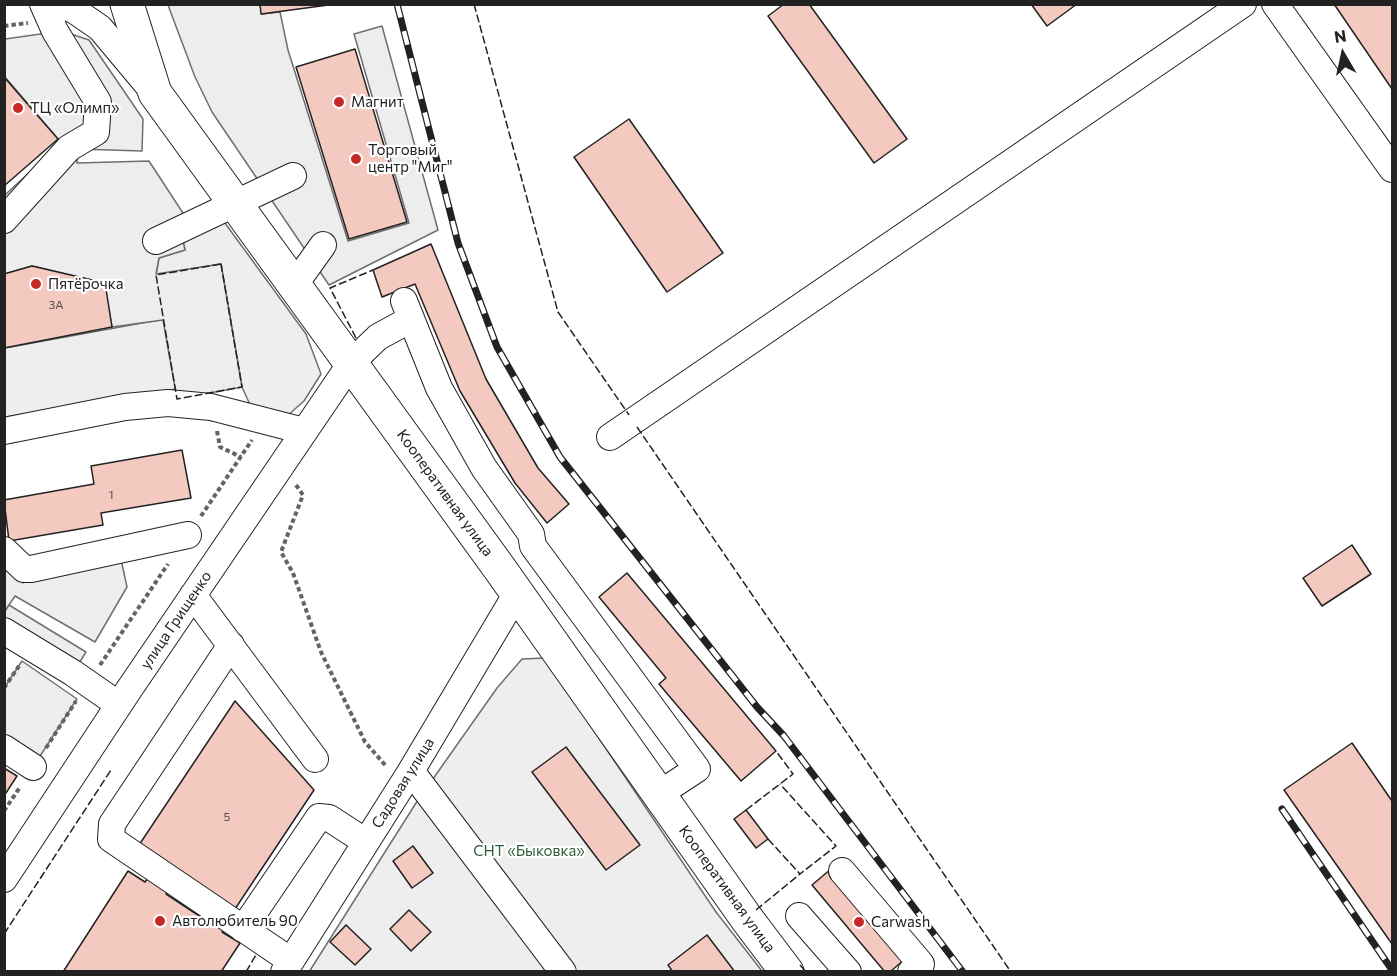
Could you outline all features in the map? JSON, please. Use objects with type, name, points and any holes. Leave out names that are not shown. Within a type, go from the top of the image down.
[{"type":"main road","name":"Кооперативная улица","points":[[127,4],[155,93],[293,287],[509,581],[787,972]]},
{"type":"street","points":[[4,220],[69,148],[96,132],[98,102],[55,31],[43,4]]},
{"type":"street","points":[[58,4],[74,10],[100,28],[155,93]]},
{"type":"street","points":[[610,437],[1243,4]]},
{"type":"street","points":[[1275,4],[1392,169]]},
{"type":"street","points":[[156,241],[293,176]]},
{"type":"street","points":[[293,287],[323,245]]},
{"type":"street","name":"улица Грищенко","points":[[4,879],[118,705],[351,363],[407,310],[439,388],[484,468],[531,534],[533,546]]},
{"type":"street","points":[[4,431],[125,407],[168,403],[211,407],[304,431]]},
{"type":"street","points":[[4,550],[24,569],[31,569],[188,535]]},
{"type":"street","points":[[509,581],[533,546],[697,768],[659,794]]},
{"type":"street","name":"Садовая улица","points":[[288,966],[407,778],[509,581]]},
{"type":"street","points":[[193,595],[315,759]]},
{"type":"street","points":[[4,631],[88,683],[118,705]]},
{"type":"street","points":[[231,645],[112,824],[111,839],[243,928],[288,966]]},
{"type":"street","points":[[4,748],[33,767]]},
{"type":"street","points":[[407,778],[563,972]]},
{"type":"street","points":[[243,928],[319,817],[329,818],[366,842]]},
{"type":"street","points":[[842,871],[921,964],[911,972]]},
{"type":"street","points":[[799,916],[848,972]]},
{"type":"path","points":[[4,811],[264,422]]},
{"type":"path","points":[[282,464],[303,495],[281,552],[293,573],[321,652],[365,742],[407,778]]},
{"type":"green space","points":[[222,219],[306,334],[321,374],[304,401],[287,416],[251,407],[242,387],[221,264],[156,275],[159,258],[185,250],[183,241]]},
{"type":"green space","points":[[164,319],[176,389],[5,417],[5,348]]},
{"type":"green space","points":[[119,550],[127,587],[95,642],[15,596],[5,611],[4,565],[23,583],[31,569]]},
{"type":"green space","name":"СНТ «Быковка»","points":[[545,658],[716,912],[762,971],[309,972],[416,803],[497,688],[522,659]]},
{"type":"green space","points":[[22,661],[77,699],[33,767],[5,748],[4,688]]},
{"type":"shaded area","points":[[168,5],[260,5],[262,14],[280,12],[288,50],[348,241],[409,223],[354,34],[382,26],[438,230],[329,285],[212,112],[195,77]]},
{"type":"shaded area","points":[[62,31],[89,40],[143,119],[142,151],[78,149],[77,163],[149,161],[196,233],[183,241],[185,250],[159,258],[156,274],[221,264],[242,387],[177,399],[163,320],[112,327],[104,283],[32,266],[5,274],[5,195],[63,141],[58,139],[5,77],[5,39]]},
{"type":"shaded area","points":[[9,605],[86,652],[73,673],[5,631],[4,613]]},
{"type":"building","points":[[260,4],[336,4],[261,14]]},
{"type":"building","points":[[784,4],[809,4],[907,139],[874,163],[768,16]]},
{"type":"building","points":[[1031,4],[1077,4],[1047,26]]},
{"type":"building","points":[[1334,4],[1392,4],[1392,89]]},
{"type":"building","name":"Торговый центр \"Миг\"","points":[[355,49],[407,222],[349,239],[296,67]]},
{"type":"building","name":"ТЦ «Олимп»","points":[[4,77],[58,139],[4,186]]},
{"type":"building","points":[[629,119],[723,253],[667,292],[574,157]]},
{"type":"building","points":[[431,244],[486,379],[538,468],[569,504],[547,523],[515,483],[460,391],[415,284],[382,297],[373,270]]},
{"type":"building","points":[[32,266],[105,283],[112,327],[4,348],[4,274]]},
{"type":"building","points":[[182,450],[191,498],[101,513],[103,525],[9,541],[4,500],[94,484],[91,466]]},
{"type":"building","points":[[1352,545],[1371,574],[1322,606],[1303,578]]},
{"type":"building","points":[[627,573],[776,751],[741,781],[659,684],[666,678],[599,597]]},
{"type":"building","points":[[235,701],[314,790],[235,909],[139,845]]},
{"type":"building","points":[[1352,743],[1392,801],[1392,944],[1284,790]]},
{"type":"building","points":[[566,747],[640,845],[606,870],[532,772]]},
{"type":"building","points":[[4,768],[17,776],[4,796]]},
{"type":"building","points":[[746,810],[768,839],[756,848],[734,819]]},
{"type":"building","points":[[413,846],[433,873],[412,888],[393,861]]},
{"type":"building","name":"Carwash","points":[[831,869],[906,958],[890,972],[885,972],[812,885]]},
{"type":"building","name":"Автолюбитель 90","points":[[128,871],[145,882],[152,873],[172,886],[166,894],[204,919],[210,911],[227,922],[222,932],[240,943],[221,972],[63,972]]},
{"type":"building","points":[[409,910],[431,932],[411,951],[390,929]]},
{"type":"building","points":[[346,925],[371,949],[355,965],[330,942]]},
{"type":"building","points":[[707,935],[735,972],[673,972],[668,965]]},
{"type":"railway","points":[[397,4],[458,243],[497,347],[560,457],[757,707],[784,736],[963,972]]},
{"type":"railway","points":[[1282,809],[1392,970]]},
{"type":"fence","points":[[474,4],[558,312],[629,415]]},
{"type":"fence","points":[[221,264],[242,387],[177,399],[156,275],[221,264]]},
{"type":"fence","points":[[356,338],[330,288],[373,270]]},
{"type":"fence","points":[[637,427],[1011,972]]},
{"type":"fence","points":[[746,810],[793,774],[776,751]]},
{"type":"fence","points":[[4,934],[111,770]]},
{"type":"fence","points":[[768,839],[800,874],[836,846],[780,784]]},
{"type":"fence","points":[[756,910],[800,874]]},
{"type":"fence","points":[[246,972],[257,953]]},
{"type":"fence","points":[[800,965],[806,972]]},
{"type":"place","name":"Магнит","points":[[339,102]]},
{"type":"place","name":"ТЦ «Олимп»","points":[[18,108]]},
{"type":"place","name":"Торговый центр \"Миг\"","points":[[356,159]]},
{"type":"place","name":"Пятёрочка","points":[[36,284]]},
{"type":"place","name":"Автолюбитель 90","points":[[160,921]]},
{"type":"place","name":"Carwash","points":[[859,922]]}]
